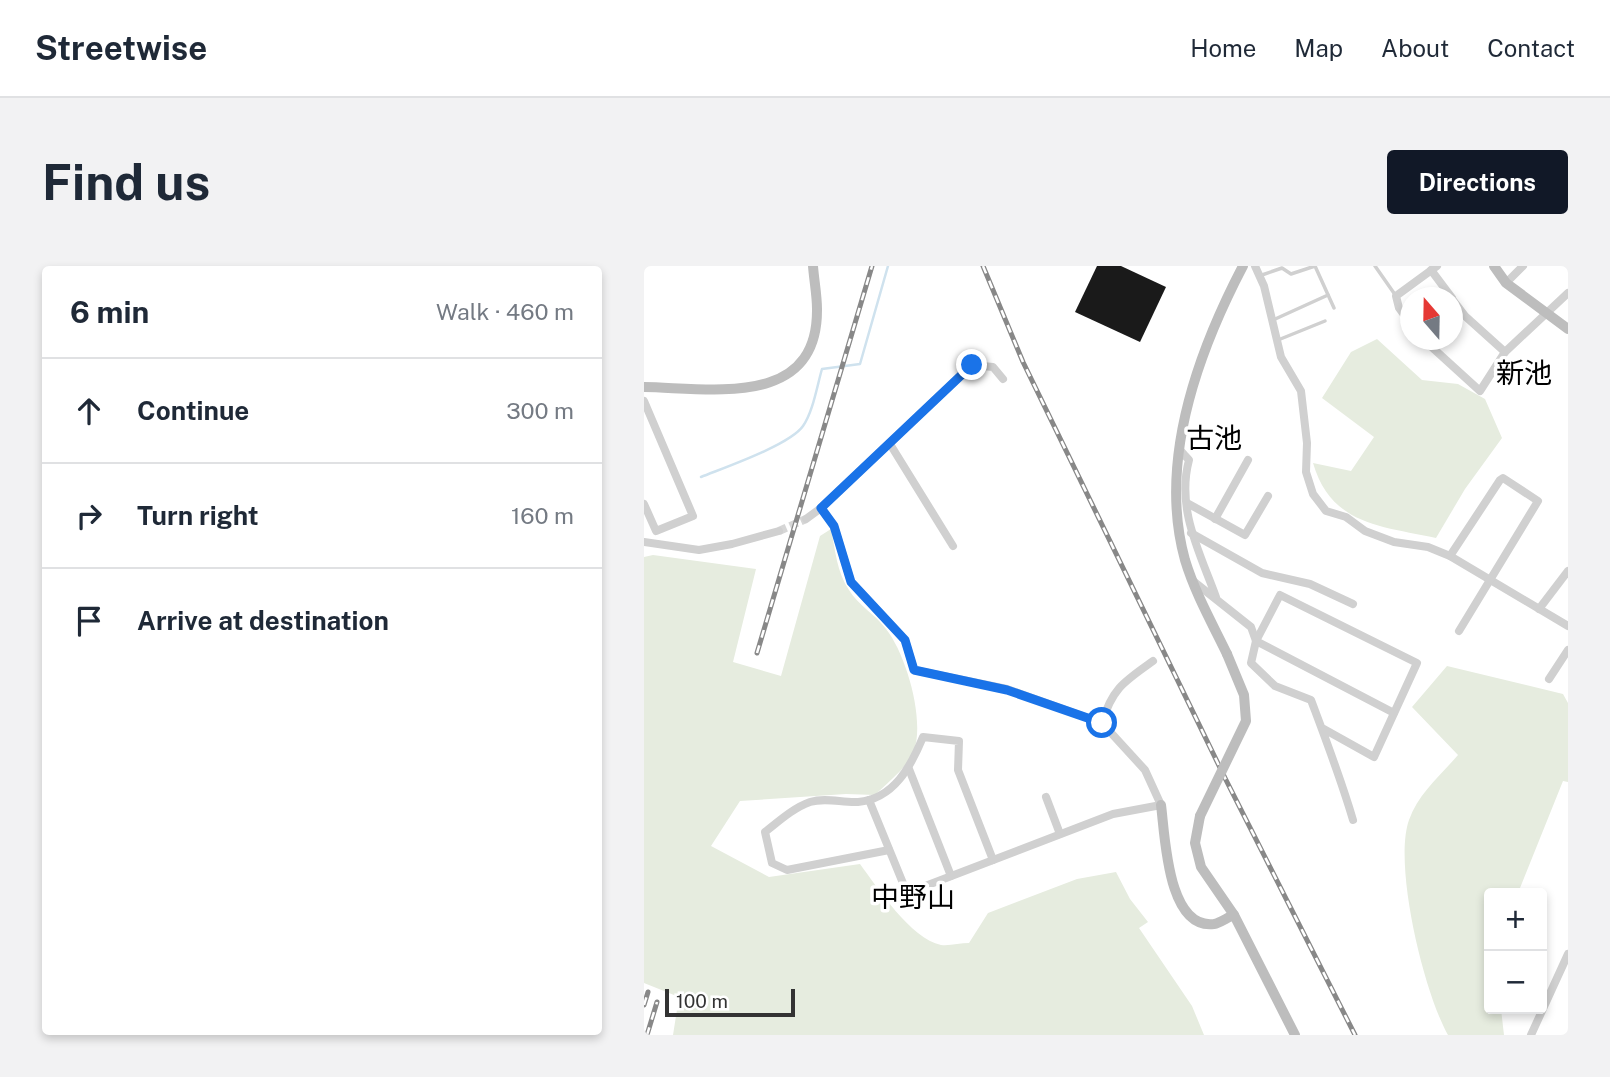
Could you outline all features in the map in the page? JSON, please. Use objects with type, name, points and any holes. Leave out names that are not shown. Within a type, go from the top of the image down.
[{"type":"street","points":[[644,387],[743,388],[766,385],[797,368],[812,344],[818,311],[813,266]]},
{"type":"street","points":[[1243,266],[1209,340],[1187,405],[1179,449],[1182,547],[1192,580],[1244,695],[1246,721],[1200,816],[1195,833],[1195,852],[1207,876],[1234,915],[1296,1035]]},
{"type":"street","points":[[1255,266],[1281,356],[1301,391],[1307,443],[1306,472],[1313,494],[1326,511],[1346,517],[1366,531],[1394,542],[1428,547],[1450,556],[1568,626]]},
{"type":"street","points":[[1494,266],[1506,283],[1549,312],[1568,329]]},
{"type":"street","points":[[1506,283],[1523,266]]},
{"type":"street","points":[[1400,309],[1396,296],[1432,267],[1445,287]]},
{"type":"street","points":[[1435,350],[1480,391],[1505,352],[1568,293]]},
{"type":"street","points":[[1463,313],[1505,352]]},
{"type":"street","points":[[806,519],[890,444],[972,365],[993,367],[1003,379]]},
{"type":"street","points":[[644,401],[692,516],[656,531],[644,504]]},
{"type":"street","points":[[890,444],[953,546]]},
{"type":"street","points":[[1179,449],[1189,460],[1184,484],[1191,533],[1216,597]]},
{"type":"street","points":[[1215,519],[1248,460]]},
{"type":"street","points":[[1450,556],[1503,478],[1538,501],[1538,506],[1459,631]]},
{"type":"street","points":[[1187,503],[1245,535],[1268,496]]},
{"type":"street","points":[[821,508],[834,526],[851,582],[905,640],[914,670],[1007,690],[1102,723],[1145,770],[1161,805],[1170,870],[1182,908],[1198,922],[1214,924],[1234,915]]},
{"type":"street","points":[[644,542],[699,550],[779,531]]},
{"type":"street","points":[[1191,533],[1262,573],[1310,584],[1353,604]]},
{"type":"street","points":[[1539,609],[1568,571]]},
{"type":"street","points":[[1192,580],[1251,627],[1256,641],[1394,713]]},
{"type":"street","points":[[1322,728],[1374,757],[1417,663],[1280,595],[1256,641],[1251,663],[1275,686],[1311,700],[1353,820]]},
{"type":"street","points":[[1549,679],[1568,650]]},
{"type":"street","points":[[1102,723],[1108,701],[1116,689],[1153,661]]},
{"type":"street","points":[[889,849],[788,870],[772,863],[765,832],[790,813],[809,803],[822,800],[869,800],[883,794],[909,769],[923,737],[959,741],[958,770],[993,860]]},
{"type":"street","points":[[909,769],[951,876]]},
{"type":"street","points":[[1046,797],[1060,834]]},
{"type":"street","points":[[869,800],[907,893],[1113,814],[1161,805]]},
{"type":"street","points":[[1531,1035],[1568,954]]},
{"type":"lane","points":[[1259,276],[1279,269],[1292,274],[1315,266],[1334,308]]},
{"type":"lane","points":[[1375,266],[1396,296]]},
{"type":"lane","points":[[1271,321],[1328,295]]},
{"type":"lane","points":[[1276,341],[1325,321]]},
{"type":"shaded area","points":[[1377,339],[1422,380],[1458,384],[1485,399],[1502,438],[1465,489],[1436,538],[1378,525],[1345,511],[1321,484],[1313,463],[1351,471],[1374,437],[1322,398],[1351,352]]},
{"type":"shaded area","points":[[831,529],[837,561],[845,583],[857,600],[886,629],[907,670],[917,722],[914,751],[902,769],[875,795],[846,794],[740,801],[711,846],[769,877],[860,864],[907,923],[930,941],[941,945],[969,943],[988,913],[1077,879],[1116,872],[1130,899],[1148,922],[1139,928],[1192,1006],[1204,1035],[673,1035],[679,997],[644,983],[644,557],[653,555],[756,569],[733,662],[781,676],[820,536]]},
{"type":"shaded area","points":[[1447,666],[1563,694],[1568,703],[1568,782],[1563,781],[1520,888],[1484,888],[1484,1014],[1502,1014],[1504,1035],[1448,1035],[1421,960],[1408,897],[1405,840],[1413,811],[1458,755],[1412,707]]},
{"type":"building","points":[[1097,266],[1121,266],[1166,287],[1140,342],[1075,312]]},
{"type":"waterway","points":[[701,477],[785,441],[803,426],[822,369],[860,364],[888,266]]},
{"type":"tunnel","points":[[779,531],[806,519]]},
{"type":"railway","points":[[757,653],[872,266]]},
{"type":"railway","points":[[983,266],[1023,362],[1226,780],[1355,1035]]},
{"type":"railway","points":[[644,1005],[648,992]]},
{"type":"railway","points":[[647,1035],[657,1002]]},
{"type":"district","name":"新池","points":[[1524,373]]},
{"type":"district","name":"古池","points":[[1214,438]]},
{"type":"district","name":"中野山","points":[[913,897]]},
{"type":"route","points":[[972,365],[821,508],[834,526],[851,582],[905,640],[914,670],[1007,690],[1102,723]]}]
